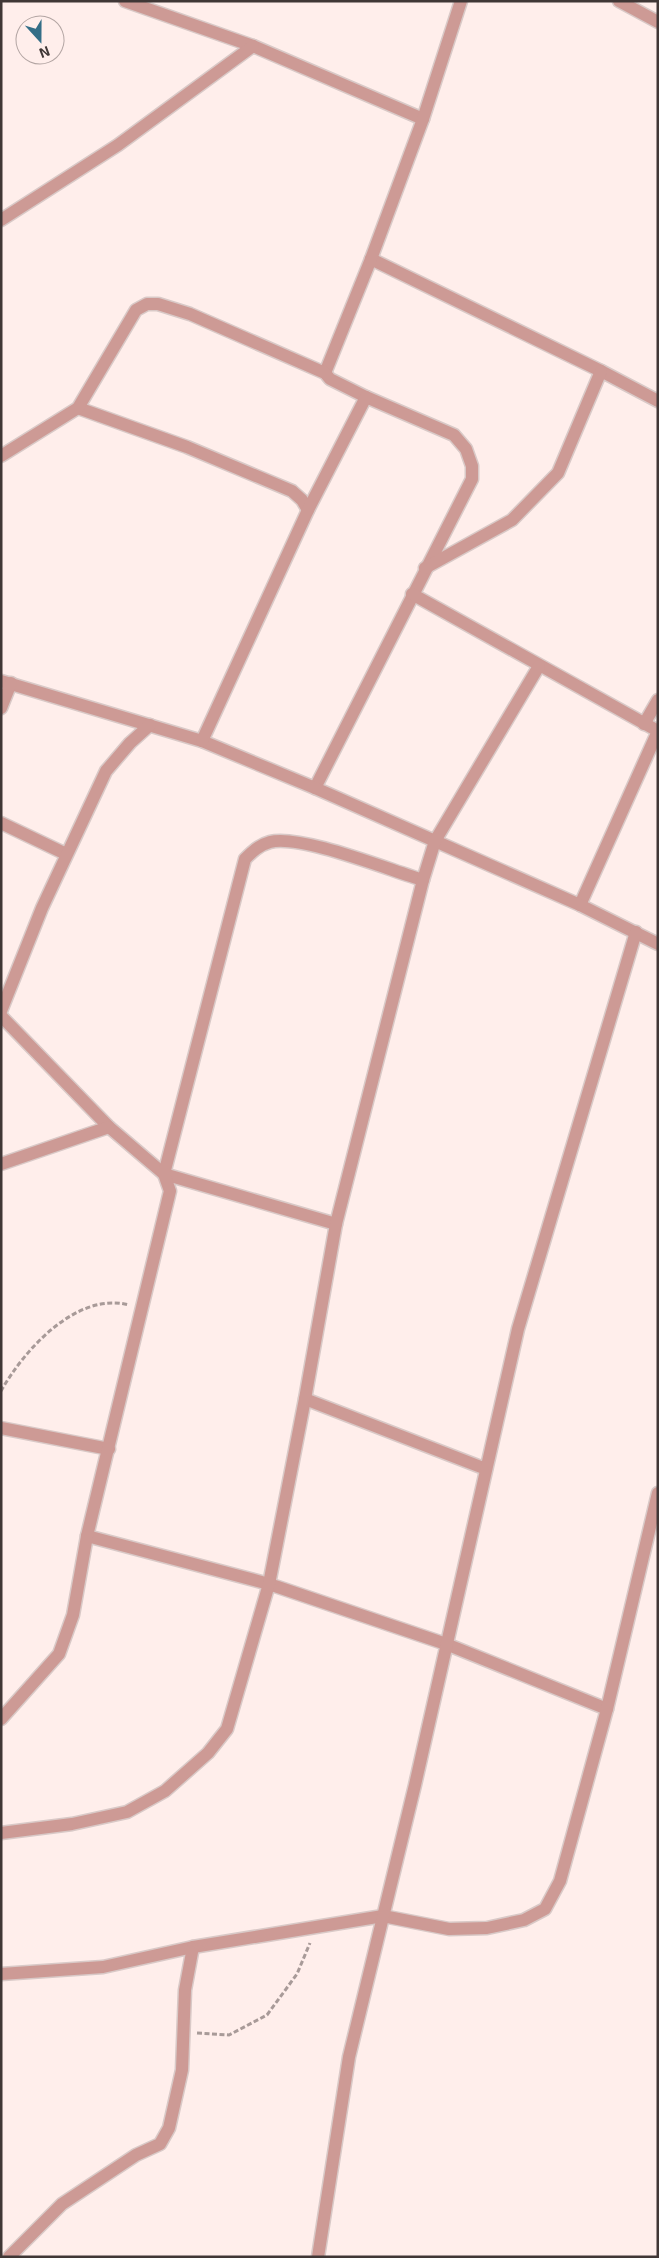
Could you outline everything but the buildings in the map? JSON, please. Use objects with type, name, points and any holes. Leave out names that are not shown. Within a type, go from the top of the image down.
[{"type":"street","points":[[125,1],[253,46],[422,119]]},
{"type":"street","points":[[619,1],[658,22]]},
{"type":"street","points":[[325,373],[371,260],[422,119],[459,2]]},
{"type":"street","points":[[1,220],[118,145],[253,46]]},
{"type":"street","points":[[371,260],[601,371],[658,401]]},
{"type":"street","points":[[1,456],[78,408],[136,310],[147,304],[158,304],[190,314],[325,373],[330,379],[366,397],[454,435],[466,449],[472,466],[472,479],[425,568],[315,788]]},
{"type":"street","points":[[425,568],[512,520],[558,473],[601,371]]},
{"type":"street","points":[[202,741],[308,510],[366,397]]},
{"type":"street","points":[[78,408],[187,447],[292,491],[302,500],[308,510]]},
{"type":"street","points":[[412,594],[658,731],[580,905]]},
{"type":"street","points":[[1,1832],[72,1824],[127,1812],[165,1791],[208,1752],[227,1728],[269,1584],[305,1399],[336,1224],[423,880],[435,841],[539,666]]},
{"type":"street","points":[[1,708],[6,682],[202,741],[315,788],[580,905],[658,944]]},
{"type":"street","points":[[644,724],[658,700]]},
{"type":"street","points":[[1,1011],[42,908],[106,771],[130,743],[150,725]]},
{"type":"street","points":[[1,823],[66,854]]},
{"type":"street","points":[[1,1719],[59,1654],[72,1615],[87,1536],[170,1191],[164,1174],[245,859],[257,847],[271,842],[299,841],[423,880]]},
{"type":"street","points":[[318,2257],[349,2058],[415,1785],[518,1329],[636,932]]},
{"type":"street","points":[[1,1016],[109,1127],[164,1174],[336,1224]]},
{"type":"street","points":[[1,1164],[109,1127]]},
{"type":"street","points":[[305,1399],[486,1468]]},
{"type":"street","points":[[1,1428],[109,1449]]},
{"type":"street","points":[[1,1974],[103,1968],[193,1947],[383,1916],[449,1929],[487,1928],[524,1920],[545,1909],[560,1881],[607,1709],[658,1493]]},
{"type":"street","points":[[87,1536],[269,1584],[446,1644],[607,1709]]},
{"type":"street","points":[[9,2257],[62,2204],[115,2168],[160,2144],[169,2128],[182,2070],[185,1990],[193,1947]]},
{"type":"path","points":[[1,1391],[9,1377],[40,1339],[78,1311],[99,1303],[117,1301],[142,1308]]},
{"type":"path","points":[[184,2033],[229,2035],[267,2015],[297,1974],[308,1945],[327,1924]]}]
